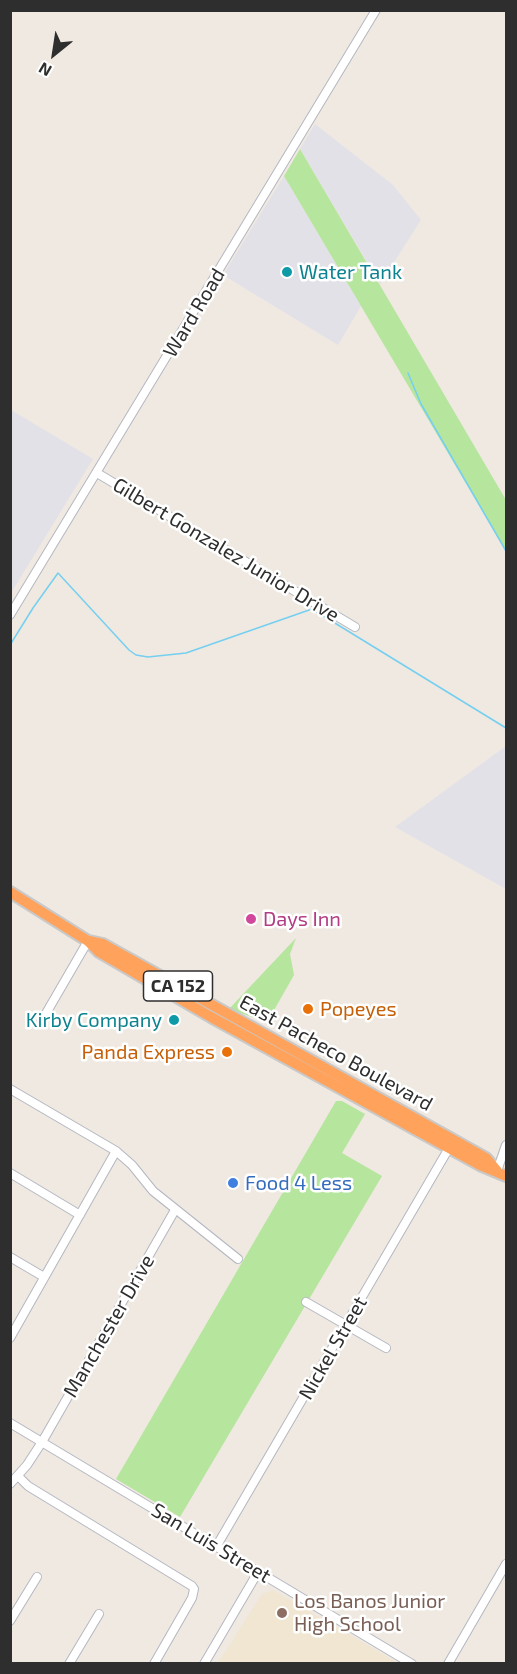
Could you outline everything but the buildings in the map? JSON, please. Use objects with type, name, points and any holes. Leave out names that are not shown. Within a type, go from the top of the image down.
[{"type":"highway","name":"East Pacheco Boulevard","points":[[10,892],[88,941],[99,952],[322,1079],[482,1166],[504,1174]]},
{"type":"highway","name":"East Pacheco Boulevard","points":[[88,941],[103,944],[437,1130],[486,1158],[504,1174]]},
{"type":"street","name":"Ward Road","points":[[11,615],[376,10]]},
{"type":"street","name":"Gilbert Gonzalez Junior Drive","points":[[97,473],[355,627]]},
{"type":"street","points":[[42,1022],[88,941]]},
{"type":"street","points":[[10,1089],[116,1151],[132,1165],[153,1191],[238,1259]]},
{"type":"street","points":[[504,1174],[507,1145]]},
{"type":"street","name":"Nickel Street","points":[[216,1547],[449,1148]]},
{"type":"street","points":[[10,1338],[116,1151]]},
{"type":"street","points":[[10,1173],[80,1215]]},
{"type":"street","name":"Manchester Drive","points":[[10,1484],[42,1442],[175,1210]]},
{"type":"street","points":[[10,1257],[44,1277]]},
{"type":"street","points":[[306,1302],[386,1348]]},
{"type":"street","name":"San Luis Street","points":[[10,1423],[412,1664]]},
{"type":"street","points":[[18,1476],[28,1486],[192,1586],[194,1589],[192,1598],[154,1664]]},
{"type":"street","points":[[448,1664],[507,1564]]},
{"type":"street","points":[[204,1664],[258,1572]]},
{"type":"street","points":[[10,1621],[37,1577]]},
{"type":"street","points":[[69,1664],[99,1614]]},
{"type":"shaded area","points":[[315,124],[393,185],[421,220],[380,284],[300,149]]},
{"type":"shaded area","points":[[284,176],[361,306],[338,345],[223,275]]},
{"type":"shaded area","points":[[11,410],[93,459],[11,593]]},
{"type":"shaded area","points":[[506,746],[506,889],[395,827]]},
{"type":"shaded area","name":"Los Banos Junior High School","points":[[273,1590],[398,1663],[218,1663],[262,1594]]},
{"type":"green space","points":[[300,149],[506,500],[506,551],[284,176]]},
{"type":"green space","points":[[296,938],[290,954],[294,975],[269,1019],[263,1021],[229,1009]]},
{"type":"green space","points":[[336,1101],[342,1101],[365,1114],[342,1153],[382,1176],[180,1517],[116,1479]]},
{"type":"waterway","points":[[408,373],[421,404],[506,551]]},
{"type":"waterway","points":[[10,645],[58,573],[129,650],[136,655],[148,657],[186,653],[312,609],[506,728]]},
{"type":"place","name":"Water Tank","points":[[287,272]]},
{"type":"place","name":"Days Inn","points":[[251,919]]},
{"type":"place","name":"Popeyes","points":[[308,1009]]},
{"type":"place","name":"Kirby Company","points":[[174,1020]]},
{"type":"place","name":"Panda Express","points":[[227,1052]]},
{"type":"place","name":"Food 4 Less","points":[[233,1183]]},
{"type":"place","name":"Los Banos Junior High School","points":[[282,1613]]}]
